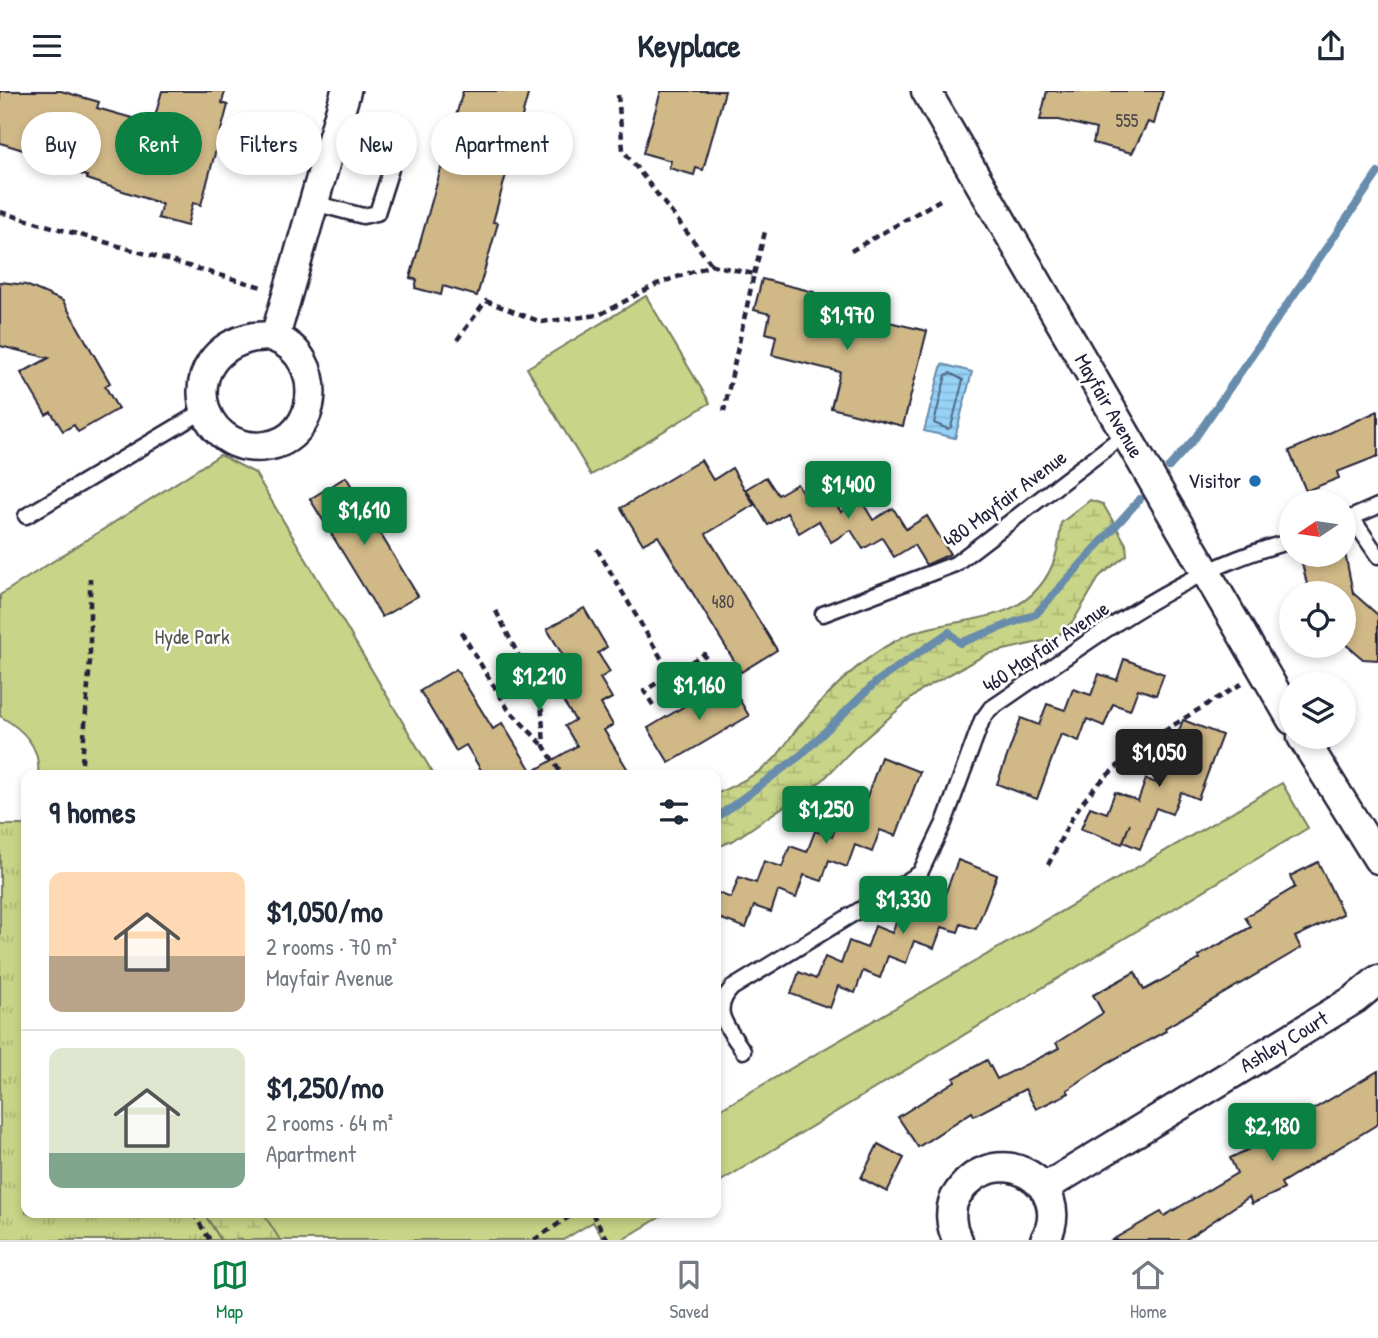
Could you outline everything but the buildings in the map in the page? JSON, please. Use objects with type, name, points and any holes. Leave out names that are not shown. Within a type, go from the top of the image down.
[{"type":"street","points":[[275,337],[346,91]]},
{"type":"street","name":"Mayfair Avenue","points":[[926,91],[1279,699]]},
{"type":"street","points":[[275,337],[294,351],[311,379],[311,398],[304,421],[287,438],[274,444],[246,446],[228,439],[205,410],[202,384],[209,365],[221,350],[237,340],[275,337]]},
{"type":"street","points":[[1309,749],[1378,859]]},
{"type":"street","name":"Ashley Court","points":[[1044,1188],[1355,999],[1378,980]]},
{"type":"street","points":[[958,1240],[951,1215],[955,1198],[968,1178],[983,1169],[1004,1166],[1021,1170],[1044,1188],[1051,1204],[1052,1217],[1045,1240]]},
{"type":"lane","points":[[314,203],[363,216],[377,213],[391,169],[382,150],[333,138]]},
{"type":"lane","points":[[26,516],[205,410]]},
{"type":"lane","name":"480 Mayfair Avenue","points":[[823,614],[955,564],[1125,434]]},
{"type":"lane","points":[[1356,516],[1378,506]]},
{"type":"lane","points":[[1356,530],[1378,556]]},
{"type":"lane","points":[[1206,570],[1247,552],[1279,544]]},
{"type":"lane","name":"460 Mayfair Avenue","points":[[721,999],[732,988],[920,873],[944,823],[982,720],[990,709],[1179,584],[1206,570]]},
{"type":"lane","name":"460 Mayfair Avenue","points":[[721,1014],[743,1052]]},
{"type":"path","points":[[618,95],[624,150],[712,265]]},
{"type":"path","points":[[851,251],[940,200]]},
{"type":"path","points":[[0,212],[289,295]]},
{"type":"path","points":[[724,411],[765,232]]},
{"type":"path","points":[[457,340],[486,301],[541,322],[599,315],[657,284],[712,265],[754,274]]},
{"type":"path","points":[[597,549],[671,674]]},
{"type":"path","points":[[81,770],[90,660],[90,578]]},
{"type":"path","points":[[496,611],[541,700],[544,746]]},
{"type":"path","points":[[461,632],[508,709],[544,746],[559,770]]},
{"type":"path","points":[[653,705],[644,691],[704,655],[711,667]]},
{"type":"path","points":[[683,667],[692,681]]},
{"type":"path","points":[[1048,865],[1081,803],[1106,776],[1172,723],[1262,672]]},
{"type":"path","points":[[664,679],[672,693]]},
{"type":"path","points":[[195,1218],[210,1240]]},
{"type":"path","points":[[534,1240],[568,1218]]},
{"type":"path","points":[[595,1218],[608,1240]]},
{"type":"green space","points":[[646,296],[710,403],[591,475],[527,368]]},
{"type":"green space","name":"Hyde Park","points":[[220,455],[255,473],[431,770],[38,770],[37,756],[29,740],[0,716],[0,595]]},
{"type":"green space","points":[[1090,500],[1103,504],[1126,544],[1127,555],[1100,576],[1074,620],[1056,638],[987,654],[921,690],[854,748],[823,780],[734,840],[721,846],[721,792],[769,764],[833,689],[884,648],[914,633],[991,615],[1025,600],[1039,587],[1052,565],[1061,523]]},
{"type":"green space","points":[[1282,783],[1308,828],[721,1181],[721,1109]]},
{"type":"green space","points":[[0,825],[21,825],[21,1218],[207,1218],[221,1240],[0,1240]]},
{"type":"green space","points":[[207,1218],[320,1218],[295,1240],[221,1240]]},
{"type":"green space","points":[[266,1218],[659,1218],[622,1240],[604,1240],[593,1222],[563,1240],[280,1240]]},
{"type":"water","points":[[942,364],[972,372],[955,438],[924,431]]},
{"type":"waterway","points":[[1169,467],[1195,438],[1378,173]]},
{"type":"waterway","points":[[721,814],[801,755],[876,682],[949,632],[960,643],[1036,614],[1140,499]]},
{"type":"place","name":"Visitor","points":[[1255,481]]}]
